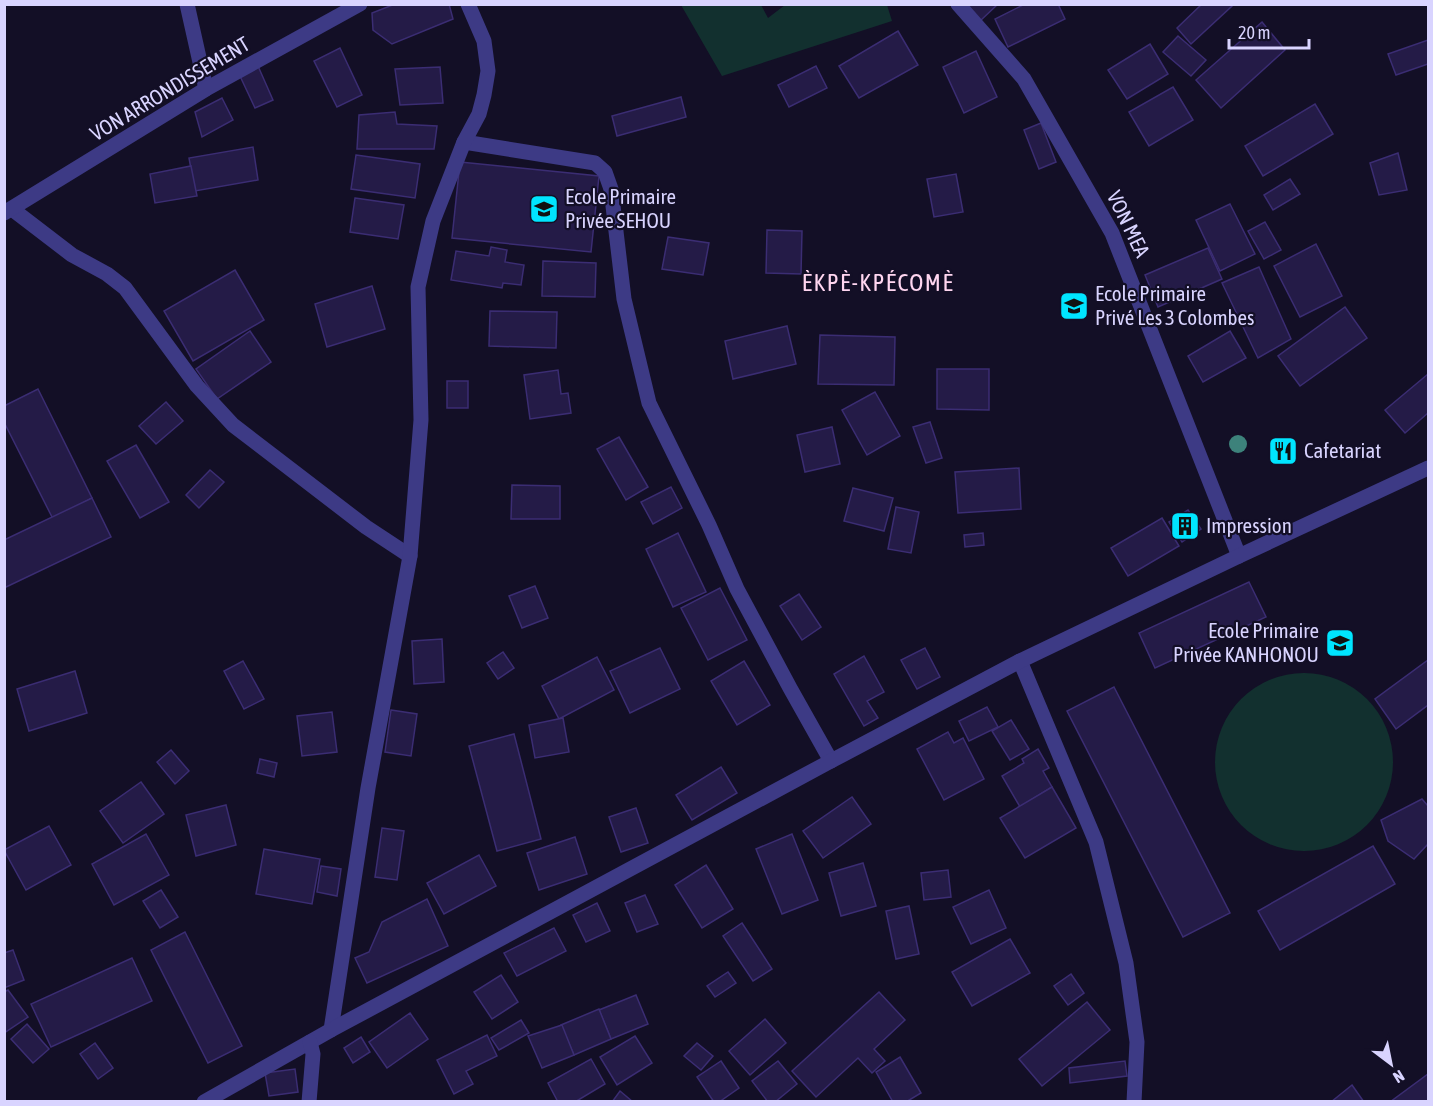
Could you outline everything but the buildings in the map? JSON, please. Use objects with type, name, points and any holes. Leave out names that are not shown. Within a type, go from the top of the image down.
[{"type":"street","points":[[186,4],[206,89]]},
{"type":"street","name":"VON ARRONDISSEMENT","points":[[8,211],[206,89],[360,4]]},
{"type":"street","points":[[331,1030],[368,788],[410,556],[421,420],[418,287],[433,221],[464,142],[479,114],[488,71],[484,41],[468,4]]},
{"type":"street","name":"VON MEA","points":[[958,4],[1024,79],[1112,233],[1239,556]]},
{"type":"street","points":[[464,142],[596,163],[605,171],[611,189],[624,299],[649,403],[709,525],[737,589],[831,761]]},
{"type":"street","points":[[8,211],[125,288],[197,386],[233,425],[366,527],[410,556]]},
{"type":"street","points":[[204,1101],[331,1030],[1020,661],[1428,468]]},
{"type":"street","points":[[1020,661],[1096,842],[1126,963],[1137,1042],[1134,1101]]},
{"type":"street","points":[[309,1101],[313,1054],[310,1042]]},
{"type":"green space","points":[[681,5],[761,5],[768,18],[785,5],[887,5],[892,21],[722,76]]},
{"type":"green space","points":[[1304,673],[1321,674],[1338,679],[1367,699],[1387,728],[1392,745],[1392,779],[1387,796],[1367,825],[1338,845],[1321,850],[1304,851],[1287,850],[1270,845],[1241,825],[1221,796],[1216,779],[1215,762],[1216,745],[1221,728],[1241,699],[1270,679],[1287,674]]},
{"type":"place","name":"Ecole Primaire Privée SEHOU","points":[[544,209]]},
{"type":"place","name":"Ecole Primaire Privé Les 3 Colombes","points":[[1074,306]]},
{"type":"place","name":"Cafetariat","points":[[1283,451]]},
{"type":"place","name":"Impression","points":[[1185,526]]},
{"type":"place","name":"Ecole Primaire Privée KANHONOU","points":[[1340,643]]},
{"type":"district","name":"ÈKPÈ-KPÉCOMÈ","points":[[878,283]]}]
